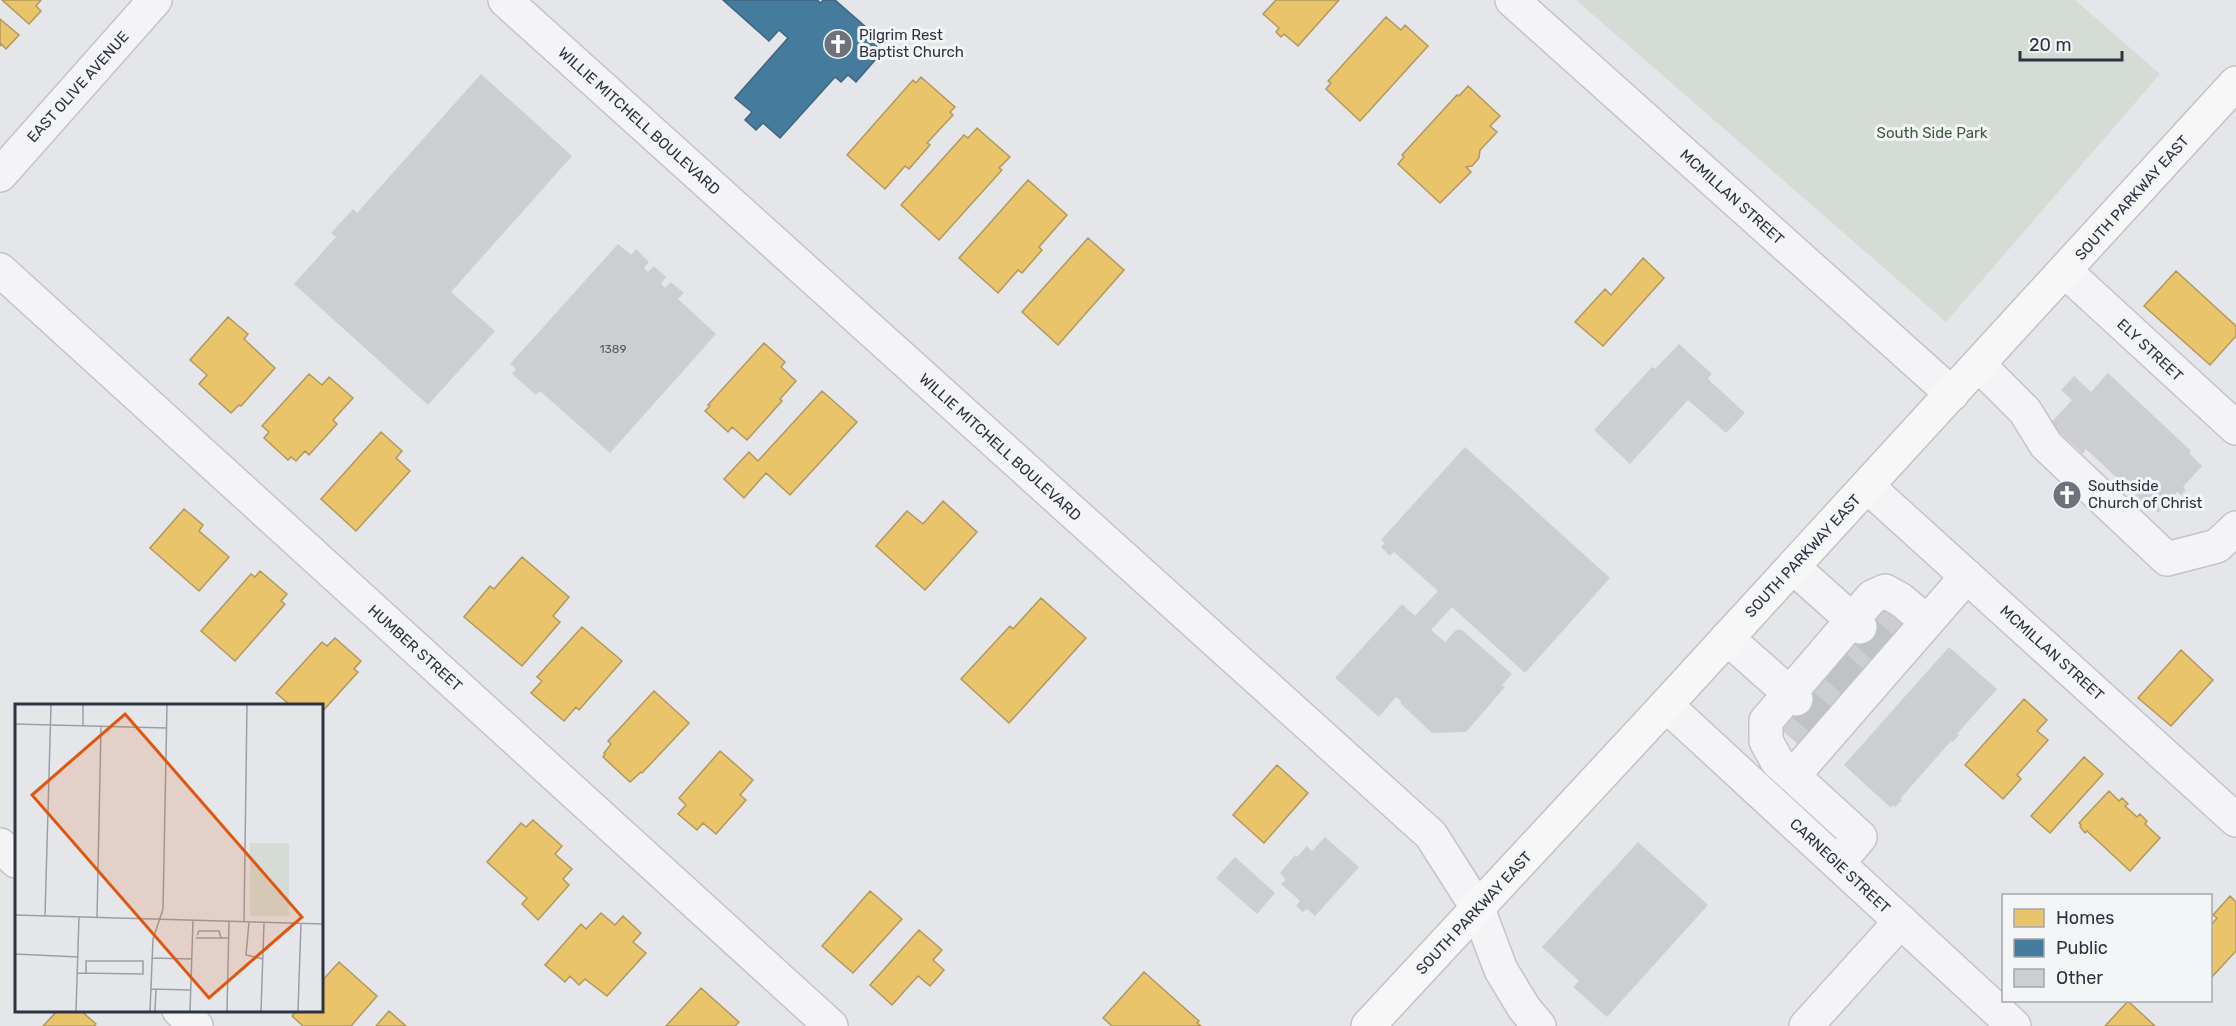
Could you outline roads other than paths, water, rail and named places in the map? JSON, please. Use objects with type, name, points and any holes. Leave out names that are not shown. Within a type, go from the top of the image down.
[{"type":"main road","name":"SOUTH PARKWAY EAST","points":[[1368,1026],[1794,567],[2236,83]]},
{"type":"street","name":"EAST OLIVE AVENUE","points":[[0,175],[155,0]]},
{"type":"street","name":"WILLIE MITCHELL BOULEVARD","points":[[504,0],[1431,835],[1478,909],[1498,965],[1524,1008],[1539,1026]]},
{"type":"street","name":"MCMILLAN STREET","points":[[1512,0],[1952,394]]},
{"type":"street","name":"HUMBER STREET","points":[[0,270],[831,1026]]},
{"type":"street","name":"ELY STREET","points":[[2064,271],[2236,428]]},
{"type":"street","points":[[1979,365],[2025,411],[2046,445],[2167,559],[2217,546],[2236,528]]},
{"type":"street","name":"MCMILLAN STREET","points":[[1868,486],[2236,820]]},
{"type":"street","points":[[1794,567],[1856,623]]},
{"type":"street","points":[[1753,786],[1785,769],[1830,727],[1862,689],[1927,622],[1967,576]]},
{"type":"street","points":[[1838,863],[1860,837],[1785,769],[1766,741],[1766,721],[1793,696],[1856,623],[1872,597],[1885,591],[1901,600],[1927,622]]},
{"type":"street","points":[[1727,638],[1793,696]]},
{"type":"street","name":"CARNEGIE STREET","points":[[1666,705],[2014,1026]]},
{"type":"street","points":[[0,845],[15,860]]},
{"type":"street","points":[[1806,1026],[1900,921]]},
{"type":"street","points":[[180,1011],[196,1026]]},
{"type":"tunnel","points":[[1860,627],[1888,653]]},
{"type":"tunnel","points":[[1830,662],[1859,687]]},
{"type":"tunnel","points":[[1796,699],[1826,724]]},
{"type":"place","name":"Pilgrim Rest Baptist Church","points":[[838,44]]},
{"type":"place","name":"Southside Church of Christ","points":[[2067,495]]},
{"type":"park label","name":"South Side Park","points":[[1932,133]]}]
